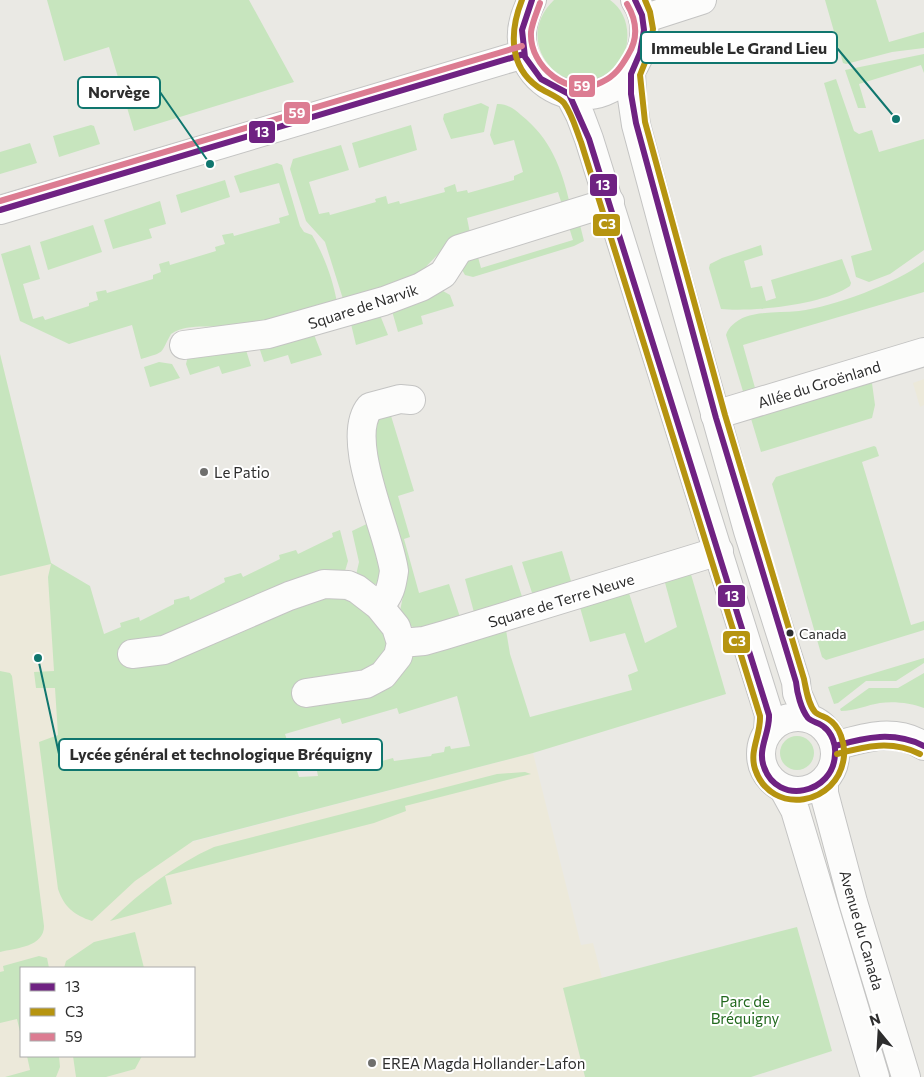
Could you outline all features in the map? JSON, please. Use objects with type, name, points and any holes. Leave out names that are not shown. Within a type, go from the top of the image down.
[{"type":"street","points":[[532,0],[521,29],[524,54],[534,73],[556,90],[569,94],[590,96],[616,85],[632,72]]},
{"type":"street","points":[[702,0],[639,9],[644,42],[632,72],[632,98],[636,125],[715,415],[796,682],[797,693],[808,718]]},
{"type":"street","points":[[0,210],[339,107],[524,54]]},
{"type":"street","points":[[569,94],[580,115],[610,202],[769,715],[768,731],[761,749],[762,762],[771,780],[784,790],[807,790],[824,782],[835,764],[835,746],[824,727],[808,718],[796,717],[782,721],[768,731]]},
{"type":"street","name":"Square de Narvik","points":[[184,345],[268,334],[384,302],[421,287],[443,274],[459,249],[610,202]]},
{"type":"street","name":"Allée du Groënland","points":[[715,415],[924,352]]},
{"type":"street","points":[[379,606],[386,599],[391,588],[394,571],[362,454],[361,426],[370,408],[400,399],[411,400]]},
{"type":"street","name":"Square de Terre Neuve","points":[[401,643],[424,641],[445,636],[719,551]]},
{"type":"street","points":[[132,654],[164,650],[289,596],[324,584],[348,585],[357,589],[379,606],[396,626],[401,643],[394,663],[383,675],[366,684],[306,693]]},
{"type":"street","points":[[835,746],[879,735],[905,737],[924,746]]},
{"type":"street","name":"Avenue du Canada","points":[[824,782],[824,793],[853,902],[906,1077]]},
{"type":"street","name":"Avenue du Canada","points":[[784,790],[795,810],[875,1077]]},
{"type":"shaded area","points":[[0,354],[51,563],[130,858],[533,753],[581,945],[593,943],[602,978],[564,988],[585,1077],[0,1077]]},
{"type":"shaded area","points":[[924,379],[924,405],[920,407],[913,383]]},
{"type":"green space","points":[[47,0],[249,0],[294,82],[134,131],[109,47],[64,61]]},
{"type":"green space","points":[[554,0],[610,0],[615,4],[622,13],[626,23],[627,45],[623,56],[614,68],[597,79],[580,81],[564,77],[550,67],[541,52],[538,36],[541,18]]},
{"type":"green space","points":[[825,0],[876,0],[889,42],[924,32],[924,48],[892,52],[846,64],[843,63]]},
{"type":"green space","points":[[924,54],[924,73],[921,65],[859,84],[866,108],[858,108],[845,70]]},
{"type":"green space","points":[[836,79],[854,131],[859,134],[872,130],[879,152],[924,139],[924,250],[890,274],[869,282],[856,277],[851,256],[872,250],[824,83]]},
{"type":"green space","points":[[481,103],[489,107],[484,132],[451,139],[443,119],[444,114]]},
{"type":"green space","points":[[497,104],[507,105],[516,111],[540,134],[558,166],[570,204],[563,208],[558,192],[467,218],[470,233],[444,248],[416,277],[343,299],[325,242],[306,221],[290,169],[293,159],[341,145],[349,170],[309,182],[319,214],[329,212],[330,215],[376,202],[375,199],[386,196],[388,204],[399,201],[400,204],[445,192],[444,188],[455,184],[457,192],[467,190],[468,193],[514,180],[514,176],[523,172],[514,140],[494,145],[490,135]]},
{"type":"green space","points":[[91,125],[94,126],[100,144],[59,157],[53,136]]},
{"type":"green space","points":[[411,125],[417,150],[359,168],[352,143]]},
{"type":"green space","points":[[30,143],[37,163],[0,174],[0,152]]},
{"type":"green space","points":[[277,163],[282,165],[300,226],[304,232],[312,235],[324,259],[337,302],[312,311],[274,320],[227,327],[194,327],[178,330],[171,334],[159,353],[141,359],[132,325],[69,344],[20,321],[1,254],[30,245],[40,279],[23,284],[33,319],[43,316],[45,320],[89,306],[89,303],[98,300],[96,292],[106,290],[107,293],[153,279],[153,275],[161,272],[159,264],[169,261],[170,265],[216,251],[215,247],[225,244],[222,235],[233,233],[234,236],[280,223],[279,218],[289,215],[279,183],[240,193],[234,176]]},
{"type":"green space","points":[[225,180],[230,197],[181,213],[176,195]]},
{"type":"green space","points":[[160,201],[166,224],[149,229],[152,238],[113,249],[104,220]]},
{"type":"green space","points":[[579,221],[584,241],[574,246],[473,277],[465,275],[461,268],[476,250],[481,268],[573,240],[568,224]]},
{"type":"green space","points":[[93,225],[102,252],[48,270],[40,242]]},
{"type":"green space","points":[[761,245],[763,255],[744,261],[751,288],[762,286],[766,301],[776,298],[771,280],[842,259],[851,283],[850,286],[838,293],[823,298],[787,306],[735,310],[721,309],[709,268],[710,264]]},
{"type":"green space","points":[[924,262],[924,292],[743,345],[757,395],[745,398],[726,335],[736,322],[751,315],[799,311],[829,305],[882,286]]},
{"type":"green space","points":[[443,291],[450,295],[454,306],[421,316],[423,324],[398,332],[392,311],[411,301]]},
{"type":"green space","points":[[380,315],[388,335],[356,345],[351,324]]},
{"type":"green space","points":[[313,332],[322,355],[291,364],[288,355],[264,362],[259,347]]},
{"type":"green space","points":[[246,350],[251,366],[222,374],[219,366],[190,375],[186,364],[188,356]]},
{"type":"green space","points":[[0,354],[51,563],[90,586],[104,634],[121,627],[120,623],[139,617],[140,621],[174,604],[174,600],[189,596],[190,600],[225,582],[224,578],[241,573],[243,577],[280,559],[279,555],[296,550],[298,554],[333,537],[332,533],[340,530],[348,561],[345,571],[344,594],[424,649],[505,624],[510,654],[530,717],[632,690],[628,675],[638,671],[625,633],[590,642],[579,604],[628,590],[645,643],[677,627],[664,579],[690,571],[726,694],[533,753],[193,841],[135,881],[92,921],[70,910],[63,901],[58,889],[39,742],[58,735],[55,688],[36,688],[34,672],[54,671],[48,577],[51,564],[0,576]],"holes":[[[457,696],[470,746],[451,749],[450,746],[445,747],[444,752],[432,754],[431,756],[394,761],[393,758],[371,764],[372,767],[337,771],[336,767],[317,771],[318,776],[299,777],[285,734],[340,718],[342,724],[397,708],[399,714]]]},
{"type":"green space","points":[[159,362],[172,364],[180,378],[150,387],[144,367]]},
{"type":"green space","points":[[871,376],[875,405],[872,418],[761,452],[749,412]]},
{"type":"green space","points":[[388,406],[414,491],[398,496],[410,537],[404,539],[419,593],[449,584],[461,620],[419,628],[409,625],[400,611],[404,591],[391,537],[370,413]]},
{"type":"green space","points":[[874,446],[879,456],[862,462],[911,625],[924,621],[924,630],[826,660],[822,657],[772,484],[776,477]]},
{"type":"green space","points":[[375,520],[382,581],[370,587],[356,575],[359,562],[352,531]]},
{"type":"green space","points":[[562,551],[571,581],[568,587],[534,599],[522,562]]},
{"type":"green space","points":[[512,565],[524,603],[475,616],[465,579]]},
{"type":"green space","points":[[924,658],[924,663],[896,681],[866,681],[838,703],[834,704],[828,687]]},
{"type":"green space","points":[[0,671],[10,673],[12,676],[44,926],[43,933],[34,942],[21,948],[0,952]]},
{"type":"green space","points":[[924,673],[924,708],[891,702],[846,711],[841,711],[840,709],[869,688],[898,688]]},
{"type":"green space","points":[[797,736],[804,737],[809,741],[813,746],[813,760],[809,765],[804,769],[797,770],[790,769],[785,765],[781,760],[780,753],[781,746],[785,741],[790,737]]},
{"type":"green space","points":[[525,772],[531,774],[405,806],[406,811],[374,823],[165,876],[172,904],[110,921],[134,899],[172,870],[214,847],[497,774]]},
{"type":"green space","name":"Parc de Bréquigny","points":[[797,927],[832,1051],[751,1077],[585,1077],[563,988]]},
{"type":"green space","points":[[135,932],[144,967],[64,967],[66,961],[94,942]]},
{"type":"green space","points":[[39,956],[47,958],[49,967],[20,967],[20,1032],[17,1019],[0,1023],[0,972],[4,971],[3,966]]},
{"type":"green space","points":[[27,1057],[59,1057],[60,1067],[56,1077],[5,1077],[30,1070]]},
{"type":"green space","points":[[73,1057],[141,1057],[135,1069],[106,1077],[76,1077]]},
{"type":"transit line","name":"C3","points":[[522,0],[515,23],[514,47],[517,58],[521,69],[528,78],[538,87],[564,103],[572,117],[581,142],[760,716],[753,755],[755,769],[763,784],[775,794],[789,799],[804,799],[818,795],[830,786],[839,773],[844,756],[844,746],[836,726],[815,712],[809,701],[725,415],[645,122],[640,75],[648,55],[653,29],[650,12],[645,0]]},
{"type":"transit line","name":"13","points":[[532,0],[522,30],[525,57],[541,79],[569,94],[589,139],[769,715],[762,754],[764,767],[771,779],[780,787],[792,791],[804,790],[816,786],[832,768],[835,754],[834,743],[827,730],[808,718],[800,701],[796,682],[716,418],[636,123],[631,94],[631,74],[640,53],[644,30],[642,15],[635,0]]},
{"type":"transit line","name":"59","points":[[540,3],[531,32],[532,45],[537,57],[544,68],[553,76],[565,83],[577,86],[589,86],[607,80],[617,71],[625,59],[631,49],[635,36],[633,17],[627,4]]},
{"type":"transit line","name":"59","points":[[0,201],[522,46]]},
{"type":"transit line","name":"13","points":[[0,210],[524,54]]},
{"type":"transit line","name":"13","points":[[835,746],[880,737],[902,738],[924,746]]},
{"type":"transit line","name":"C3","points":[[837,754],[879,746],[899,747],[920,754]]},
{"type":"place","name":"Immeuble Le Grand Lieu","points":[[896,119]]},
{"type":"place","name":"Norvège","points":[[210,164]]},
{"type":"place","name":"Le Patio","points":[[204,472]]},
{"type":"place","name":"Canada","points":[[790,633]]},
{"type":"place","name":"Lycée général et technologique Bréquigny","points":[[38,658]]},
{"type":"place","name":"EREA Magda Hollander-Lafon","points":[[372,1063]]}]
